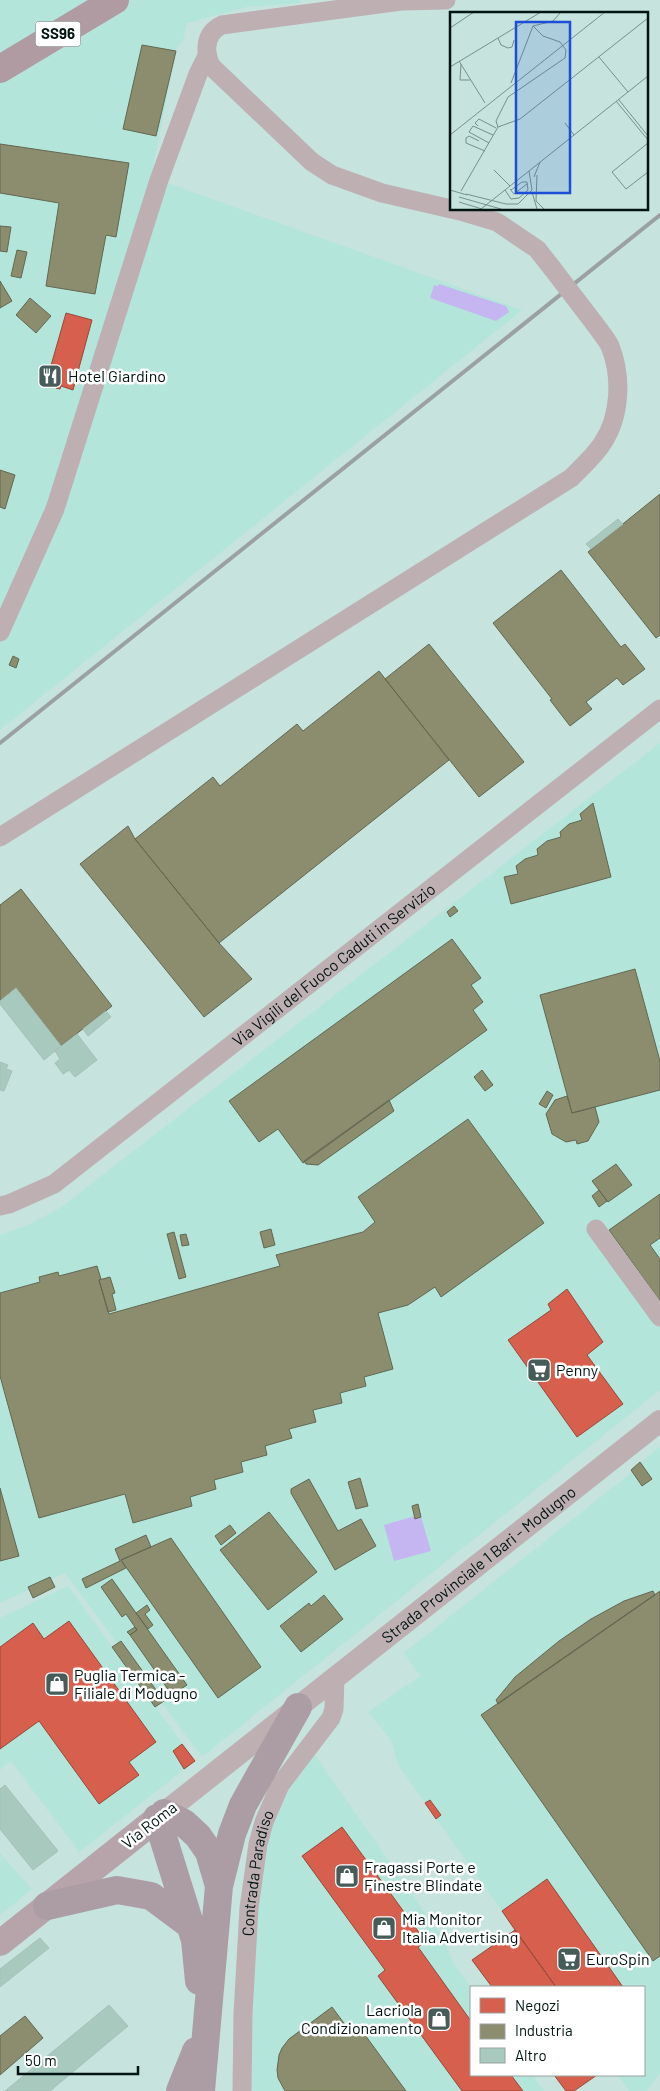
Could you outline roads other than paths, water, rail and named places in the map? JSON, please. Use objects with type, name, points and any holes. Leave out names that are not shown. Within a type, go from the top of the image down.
[{"type":"highway","points":[[201,2091],[219,1886],[232,1834],[243,1805],[298,1707]]},
{"type":"highway","points":[[160,1815],[184,1823],[198,1836],[209,1852],[219,1886]]},
{"type":"highway","points":[[160,1815],[195,1940],[199,1966],[201,2017],[196,2051],[180,2091]]},
{"type":"highway","points":[[47,1906],[117,1890],[151,1896],[190,1925]]},
{"type":"main road","name":"SS96","points":[[0,47],[79,0]]},
{"type":"main road","name":"SS96","points":[[0,69],[115,0]]},
{"type":"main road","name":"Via Roma","points":[[0,1943],[160,1815]]},
{"type":"street","points":[[446,0],[401,1],[222,25],[215,28],[206,45],[207,56],[211,66],[312,162],[332,175],[382,193],[450,209]]},
{"type":"street","points":[[0,632],[55,508],[159,180],[198,74],[207,56]]},
{"type":"street","points":[[0,837],[571,478],[603,443],[617,402],[618,381],[609,344],[537,249],[497,222],[456,210]]},
{"type":"street","name":"Via Vigili del Fuoco Caduti in Servizio","points":[[0,1206],[9,1204],[54,1184],[660,709]]},
{"type":"street","points":[[596,1229],[660,1317]]},
{"type":"street","name":"Strada Provinciale 1 Bari - Modugno","points":[[298,1707],[660,1421]]},
{"type":"street","name":"Contrada Paradiso","points":[[242,2091],[243,2014],[249,1908],[258,1844],[264,1822],[280,1785],[331,1718],[334,1709],[334,1677]]},
{"type":"street","name":"Via Roma","points":[[160,1815],[298,1707]]},
{"type":"railway","points":[[0,743],[660,215]]},
{"type":"place","name":"Hotel Giardino","points":[[50,376]]},
{"type":"place","name":"Penny","points":[[539,1370]]},
{"type":"place","name":"Puglia Termica - Filiale di Modugno","points":[[57,1684]]},
{"type":"place","name":"Fragassi Porte e Finestre Blindate","points":[[347,1876]]},
{"type":"place","name":"Mia Monitor Italia Advertising","points":[[384,1928]]},
{"type":"place","name":"EuroSpin","points":[[569,1959]]},
{"type":"place","name":"Lacriola Condizionamento","points":[[439,2019]]}]
